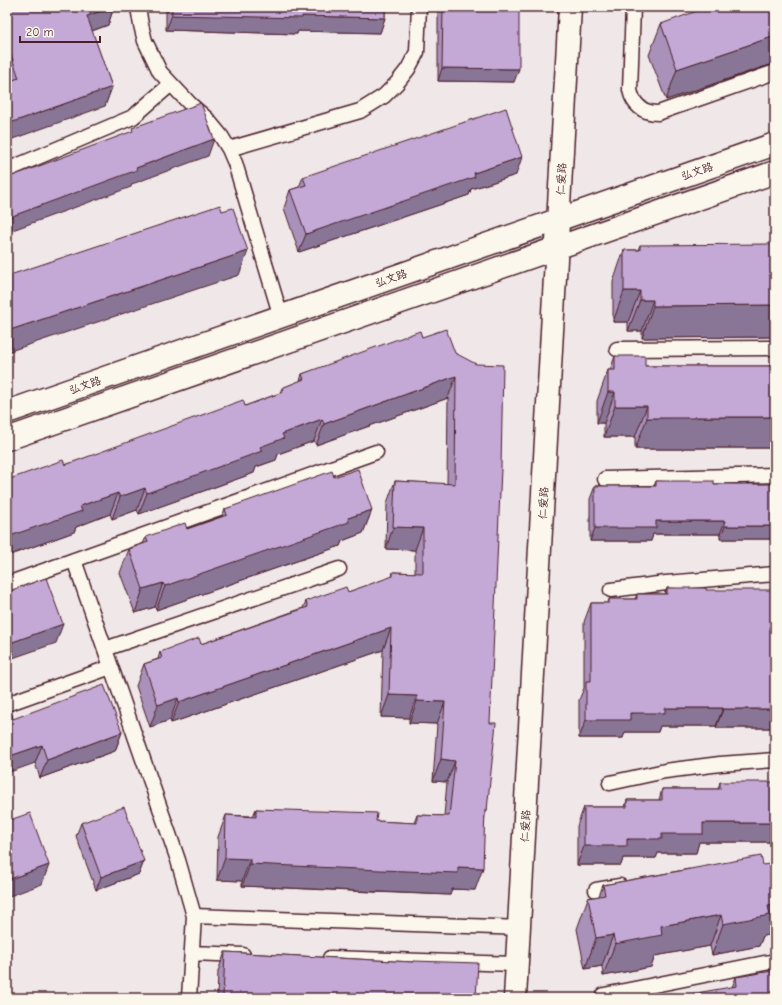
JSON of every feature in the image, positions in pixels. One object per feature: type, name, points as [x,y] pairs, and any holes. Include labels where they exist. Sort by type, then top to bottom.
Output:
[{"type":"street","name":"仁爱路","points":[[515,998],[558,247],[570,7]]},
{"type":"street","name":"弘文路","points":[[7,412],[775,144]]},
{"type":"street","points":[[7,439],[775,172]]},
{"type":"lane","points":[[138,7],[145,41],[160,72],[191,105],[208,119],[229,149],[235,163],[281,317]]},
{"type":"lane","points":[[229,149],[360,111],[384,96],[398,83],[417,52],[418,7]]},
{"type":"lane","points":[[633,7],[630,90],[635,104],[640,108],[651,113],[658,113],[775,72]]},
{"type":"lane","points":[[7,170],[133,117],[171,84]]},
{"type":"lane","points":[[616,349],[775,348]]},
{"type":"lane","points":[[7,584],[376,452]]},
{"type":"lane","points":[[605,479],[775,475]]},
{"type":"lane","points":[[74,560],[178,860],[194,916],[189,998]]},
{"type":"lane","points":[[105,649],[338,569]]},
{"type":"lane","points":[[611,590],[666,583],[775,574]]},
{"type":"lane","points":[[7,704],[111,666]]},
{"type":"lane","points":[[610,783],[665,771],[720,764],[775,760]]},
{"type":"lane","points":[[596,890],[634,884]]},
{"type":"lane","points":[[194,916],[519,928]]},
{"type":"lane","points":[[192,953],[255,956]]},
{"type":"lane","points":[[318,958],[517,964]]},
{"type":"lane","points":[[604,995],[775,961]]},
{"type":"building","points":[[7,7],[112,7],[87,16],[112,87],[7,124],[7,82],[19,78],[7,43]]},
{"type":"building","points":[[172,7],[385,7],[385,18],[172,15]]},
{"type":"building","points":[[443,7],[519,7],[519,69],[442,68]]},
{"type":"building","points":[[708,7],[775,7],[775,36],[677,69],[661,24]]},
{"type":"building","points":[[201,103],[214,139],[136,168],[137,170],[7,218],[7,178],[133,131],[132,128]]},
{"type":"building","points":[[506,108],[522,157],[474,173],[475,177],[306,234],[290,190],[306,185],[303,177]]},
{"type":"building","points":[[220,205],[222,211],[233,208],[248,251],[7,331],[7,276]]},
{"type":"building","points":[[775,244],[775,305],[653,306],[653,300],[640,300],[640,291],[624,291],[624,250],[640,250],[640,245]]},
{"type":"building","points":[[446,329],[455,353],[476,364],[503,365],[501,468],[490,723],[496,723],[487,810],[485,810],[483,868],[458,867],[458,873],[380,870],[250,864],[250,859],[225,858],[226,815],[256,817],[256,809],[377,813],[376,821],[417,823],[417,815],[449,816],[455,761],[441,759],[445,702],[417,701],[417,696],[389,695],[391,628],[179,702],[178,698],[158,705],[144,664],[162,658],[160,652],[199,638],[201,644],[308,607],[306,601],[346,587],[348,592],[393,576],[393,572],[423,573],[423,528],[393,527],[395,481],[455,484],[456,376],[324,424],[322,419],[282,434],[284,438],[260,447],[262,451],[147,493],[145,488],[120,497],[118,493],[80,506],[82,511],[7,537],[7,480],[63,460],[65,465],[243,400],[245,406],[283,392],[282,388],[304,379],[302,374],[420,331],[422,337]]},
{"type":"building","points":[[615,356],[645,356],[645,366],[773,366],[773,357],[775,357],[775,417],[647,418],[647,406],[615,406],[615,392],[608,392],[608,370],[615,370]]},
{"type":"building","points":[[358,469],[372,510],[348,518],[349,522],[165,586],[163,583],[143,589],[129,549],[148,542],[146,537],[185,523],[187,529],[227,515],[225,509],[332,471],[334,477]]},
{"type":"building","points":[[656,481],[714,481],[714,484],[775,484],[775,526],[725,526],[725,521],[656,521],[656,528],[595,528],[595,486],[656,486]]},
{"type":"building","points":[[46,578],[63,624],[7,644],[7,592]]},
{"type":"building","points":[[667,588],[706,588],[706,590],[773,590],[773,592],[775,592],[775,709],[665,708],[665,713],[630,713],[630,720],[586,720],[586,681],[591,681],[591,603],[609,603],[609,599],[637,599],[637,594],[667,594]]},
{"type":"building","points":[[104,685],[122,732],[47,760],[42,745],[7,757],[7,716],[12,714],[13,719]]},
{"type":"building","points":[[720,782],[775,782],[775,823],[703,823],[703,834],[662,834],[662,839],[627,839],[627,846],[584,846],[584,807],[627,807],[627,800],[662,800],[662,789],[720,789]]},
{"type":"building","points":[[124,807],[144,861],[101,877],[81,823]]},
{"type":"building","points":[[30,813],[49,865],[7,880],[7,821]]},
{"type":"building","points":[[761,856],[763,865],[775,863],[775,905],[768,906],[770,915],[723,924],[721,915],[661,926],[662,935],[615,944],[613,935],[596,938],[588,898],[605,895],[603,885]]},
{"type":"building","points":[[225,952],[413,962],[478,963],[476,998],[223,998]]},
{"type":"building","points":[[772,971],[775,984],[775,998],[667,998],[737,986],[736,977]]}]
